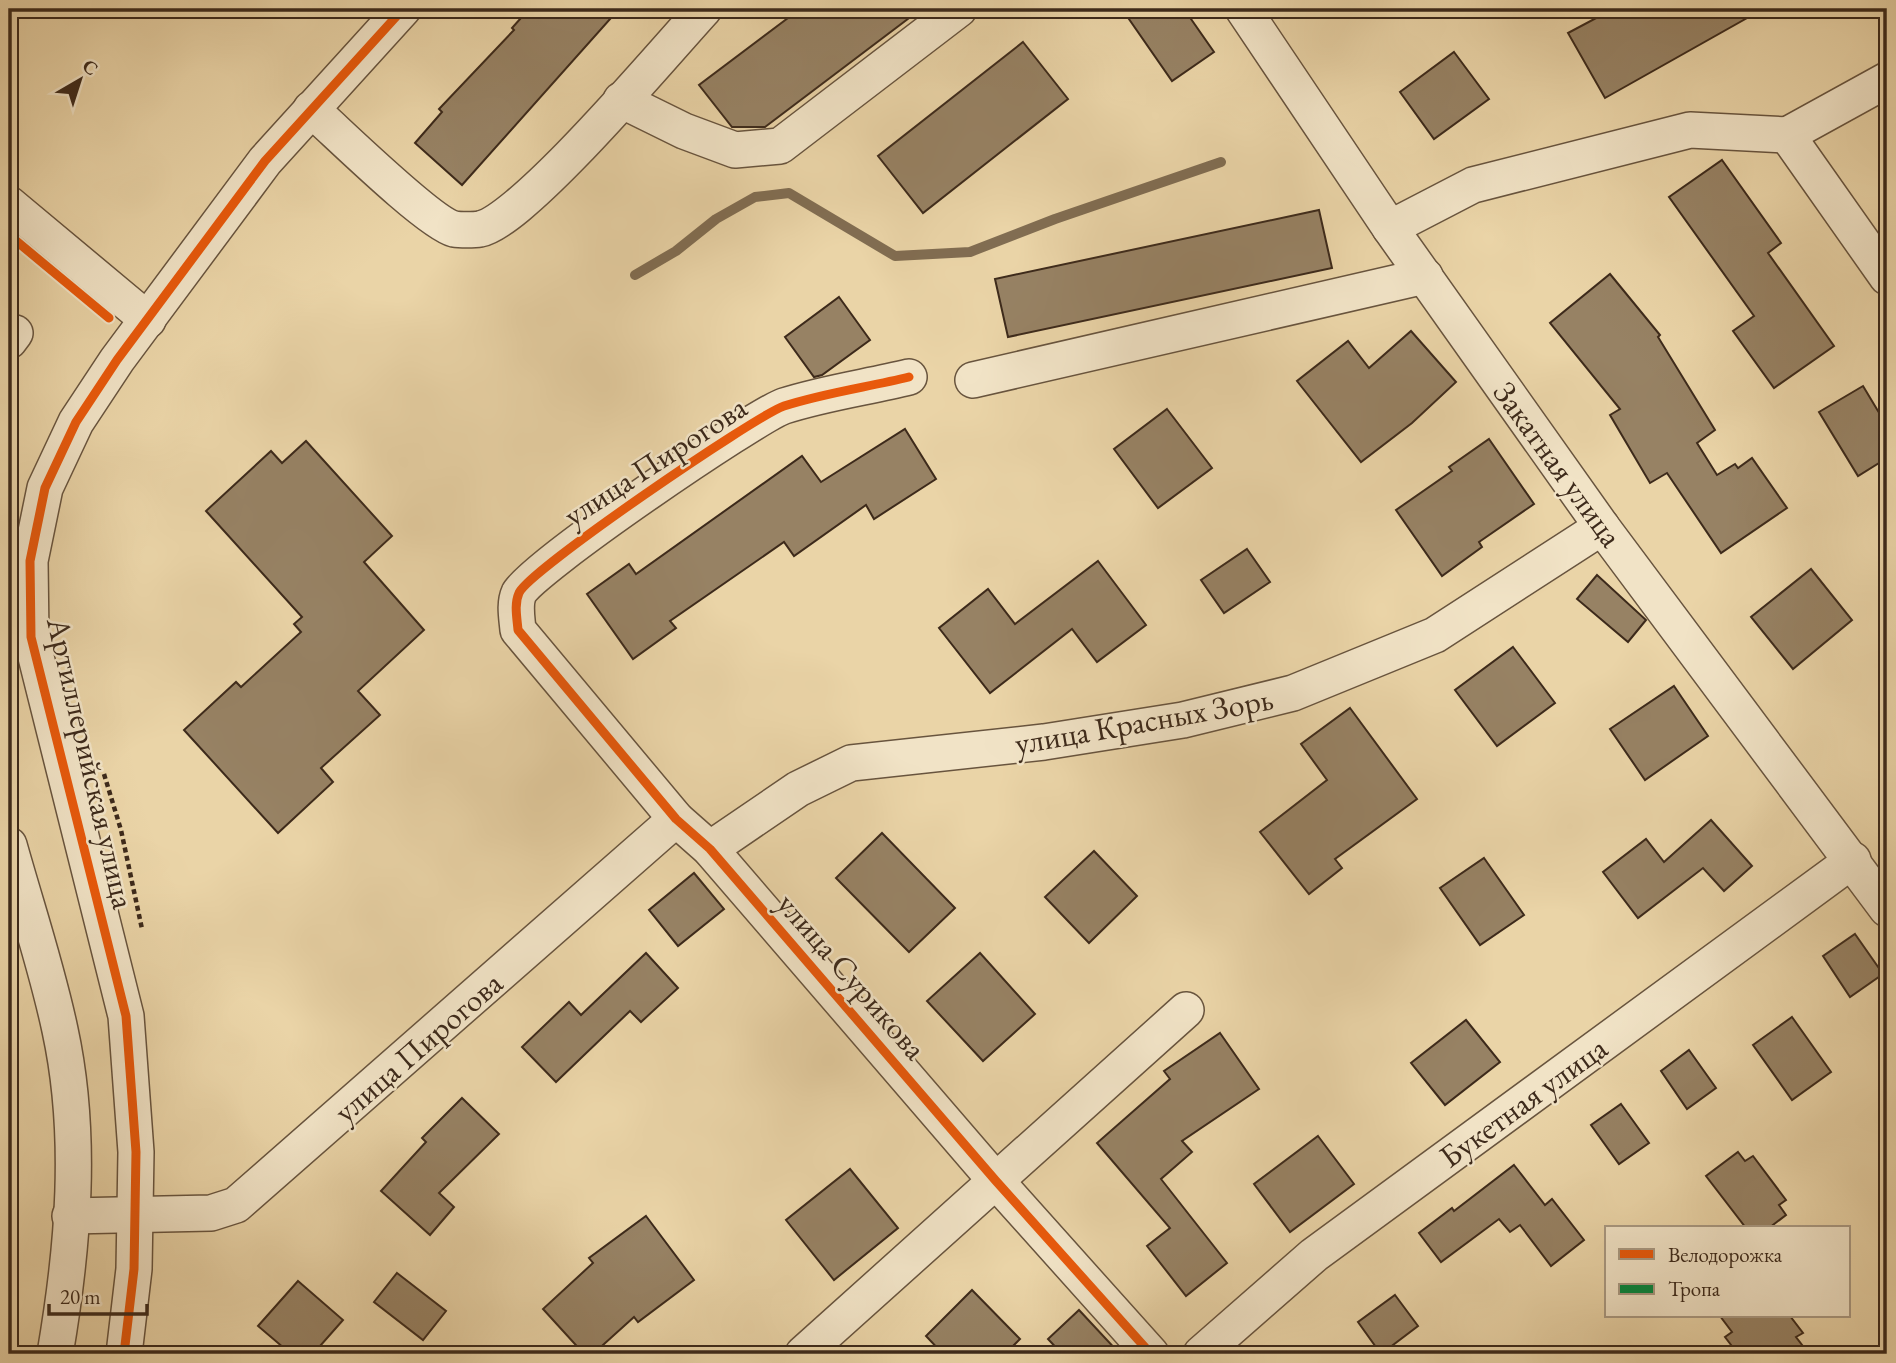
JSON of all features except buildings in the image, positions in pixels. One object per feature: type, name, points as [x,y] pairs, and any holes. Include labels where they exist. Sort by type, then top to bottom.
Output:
[{"type":"street","name":"Артиллерийская улица","points":[[124,1354],[134,1269],[136,1128],[126,1016],[31,637],[30,561],[23,523],[45,488],[76,422],[265,160],[403,9]]},
{"type":"street","points":[[311,109],[430,213],[453,229],[482,229],[514,208],[560,166],[704,9]]},
{"type":"street","points":[[621,100],[684,131],[734,150],[780,146],[959,9]]},
{"type":"street","name":"Закатная улица","points":[[1243,9],[1390,228],[1602,527],[1887,909]]},
{"type":"street","points":[[1390,228],[1473,185],[1690,130],[1787,135],[1887,80]]},
{"type":"street","points":[[1787,135],[1887,277]]},
{"type":"street","points":[[9,204],[148,320]]},
{"type":"street","points":[[973,380],[1425,276]]},
{"type":"street","name":"улица Пирогова","points":[[518,630],[516,610],[519,591],[570,546],[714,449],[782,407],[909,377]]},
{"type":"street","name":"улица Красных Зорь","points":[[710,849],[798,789],[850,763],[1057,740],[1183,720],[1293,693],[1435,635],[1602,527]]},
{"type":"street","name":"улица Сурикова","points":[[518,630],[676,819],[710,849],[996,1181],[1151,1354]]},
{"type":"street","name":"улица Пирогова","points":[[70,1216],[211,1213],[236,1205],[676,819]]},
{"type":"street","points":[[9,845],[61,1031],[73,1128],[65,1293],[55,1354]]},
{"type":"street","name":"Букетная улица","points":[[1201,1354],[1314,1255],[1853,860]]},
{"type":"street","points":[[803,1354],[1186,1010]]},
{"type":"path","points":[[103,771],[121,830],[145,943]]},
{"type":"waterway","points":[[635,275],[676,251],[716,219],[755,197],[789,193],[895,256],[970,252],[1055,219],[1221,162]]},
{"type":"marked path","points":[[9,13],[12,9]]},
{"type":"cycle path","points":[[124,1354],[134,1269],[136,1152],[126,1016],[31,637],[30,561],[45,488],[76,422],[117,360],[265,161],[403,9]]},
{"type":"cycle path","points":[[9,235],[109,318]]},
{"type":"cycle path","points":[[909,377],[799,401],[784,406],[732,436],[599,527],[532,579],[517,597],[518,630],[676,819],[710,849],[996,1181],[1151,1354]]}]
